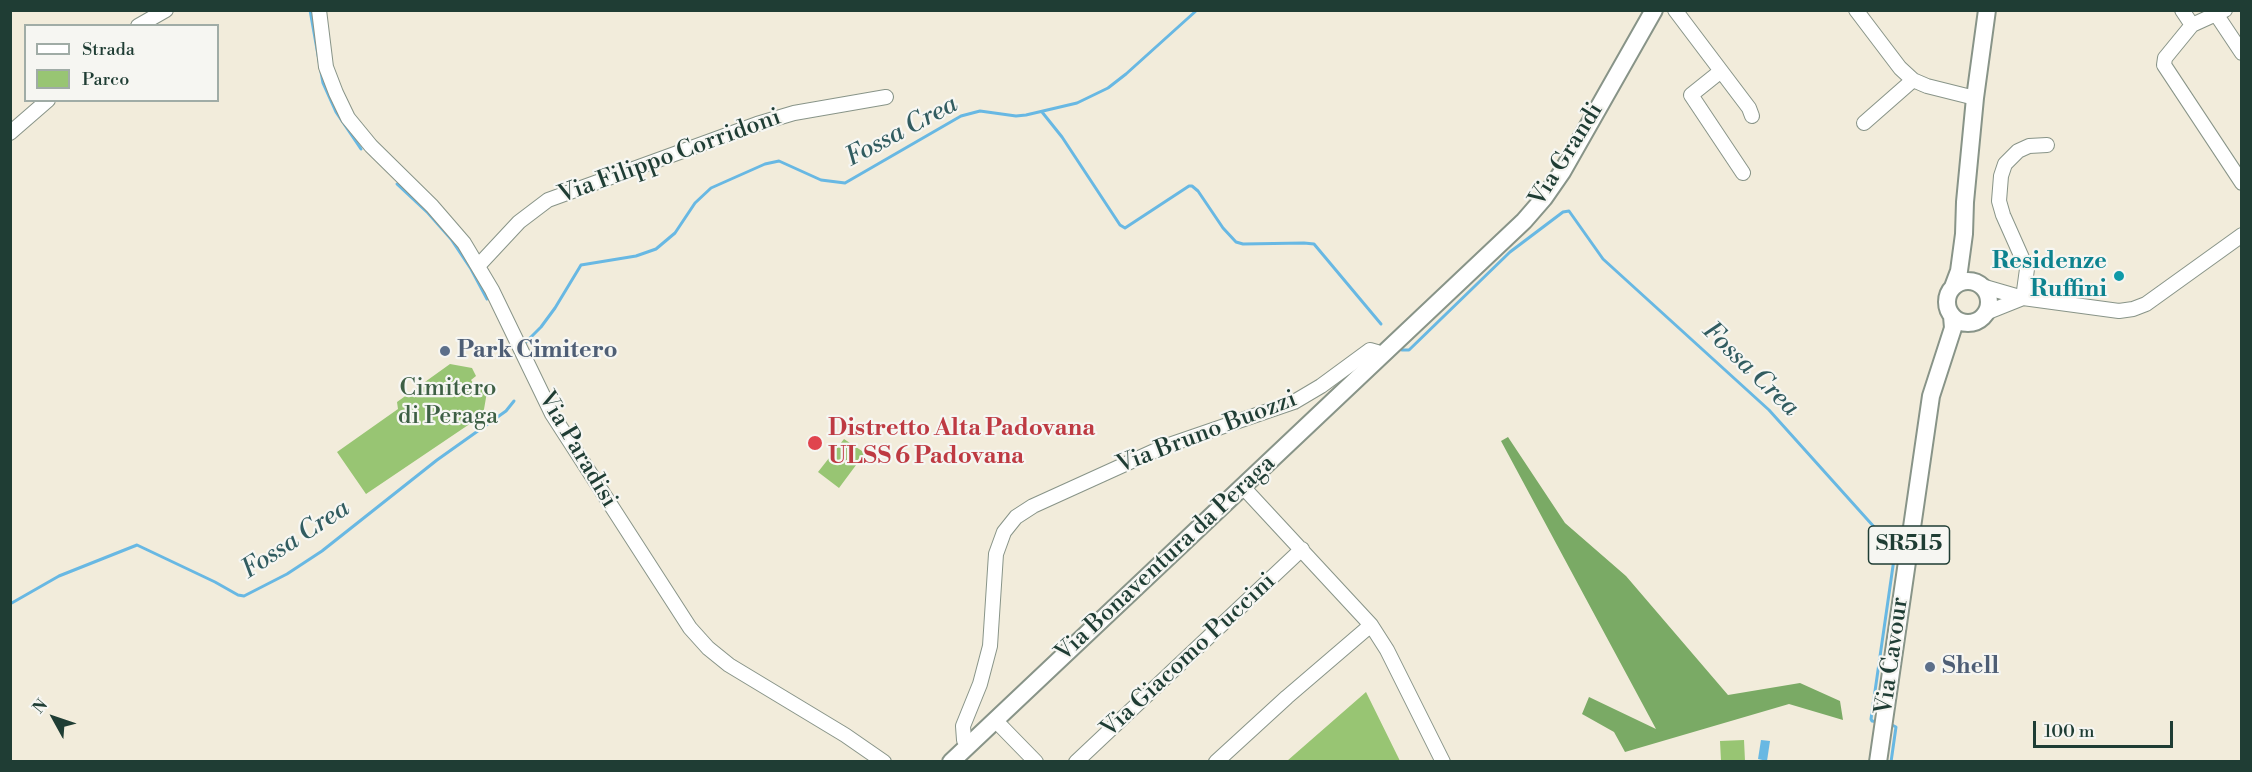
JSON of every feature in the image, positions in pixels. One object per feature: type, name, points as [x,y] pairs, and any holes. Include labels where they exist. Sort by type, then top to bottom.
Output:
[{"type":"main road","name":"Via Grandi","points":[[1381,356],[1506,239],[1544,198],[1562,172],[1654,10]]},
{"type":"main road","points":[[1964,234],[1968,267],[1990,299],[1988,312],[1973,323],[1962,322],[1952,316],[1947,304],[1949,292],[1959,272],[1975,98],[1987,10]]},
{"type":"main road","points":[[1953,287],[1964,281],[1980,284]]},
{"type":"main road","name":"Via Cavour","points":[[1878,762],[1931,396],[1953,328],[1952,316]]},
{"type":"main road","name":"Via Cavour","points":[[1938,373],[1973,323]]},
{"type":"main road","name":"Via Bonaventura da Peraga","points":[[951,762],[1381,356]]},
{"type":"street","points":[[142,24],[166,10]]},
{"type":"street","name":"Via Paradisi","points":[[319,10],[326,67],[348,118],[371,146],[448,224],[478,266],[552,414],[690,628],[708,648],[729,665],[845,735],[884,762]]},
{"type":"street","points":[[1675,10],[1749,108],[1752,116]]},
{"type":"street","points":[[1856,10],[1913,80],[1927,86],[1975,98]]},
{"type":"street","points":[[2182,10],[2192,25]]},
{"type":"street","points":[[2241,53],[2221,12],[2192,25],[2165,58],[2164,65],[2241,183]]},
{"type":"street","points":[[1721,71],[1691,95],[1743,173]]},
{"type":"street","points":[[1864,123],[1913,80]]},
{"type":"street","name":"Via Filippo Corridoni","points":[[478,266],[519,222],[548,200],[757,124],[794,113],[886,97]]},
{"type":"street","points":[[10,133],[46,102]]},
{"type":"street","points":[[2024,298],[2026,269],[1999,201],[2001,176],[2005,165],[2018,151],[2029,146],[2047,145]]},
{"type":"street","points":[[1980,284],[2024,298],[2119,311],[2137,308],[2241,235]]},
{"type":"street","points":[[1988,312],[2024,298]]},
{"type":"street","name":"Via Bruno Buozzi","points":[[968,745],[964,740],[963,726],[980,684],[990,646],[996,554],[1004,532],[1016,517],[1032,506],[1163,447],[1294,402],[1321,386],[1370,350],[1381,356]]},
{"type":"street","points":[[1243,487],[1371,625],[1387,650],[1443,762]]},
{"type":"street","name":"Via Giacomo Puccini","points":[[1076,762],[1302,549]]},
{"type":"street","points":[[1216,762],[1371,625]]},
{"type":"street","points":[[995,720],[1036,762]]},
{"type":"green space","name":"Cimitero di Peraga","points":[[450,364],[472,368],[476,376],[471,380],[477,389],[483,385],[487,392],[483,415],[366,494],[337,452],[398,409],[397,402]]},
{"type":"green space","points":[[1508,437],[1565,523],[1626,576],[1728,695],[1800,683],[1840,701],[1843,720],[1789,704],[1625,752],[1614,732],[1582,714],[1589,697],[1656,729],[1501,441]]},
{"type":"green space","points":[[844,439],[865,453],[839,488],[818,472]]},
{"type":"green space","points":[[1366,692],[1400,761],[1287,761],[1303,747]]},
{"type":"green space","points":[[1744,740],[1745,761],[1721,761],[1720,741]]},
{"type":"water","points":[[1761,740],[1770,741],[1767,761],[1758,759]]},
{"type":"waterway","points":[[310,10],[323,83],[336,112],[361,149]]},
{"type":"waterway","name":"Fossa Crea","points":[[525,343],[555,308],[581,265],[636,256],[656,249],[675,233],[695,203],[711,188],[765,164],[779,161],[821,180],[845,183],[961,116],[980,111],[1016,116],[1026,115],[1077,103],[1108,88],[1197,10]]},
{"type":"waterway","name":"Fossa Crea","points":[[1042,112],[1062,137],[1120,225],[1125,228],[1192,186],[1236,242],[1243,244],[1314,244],[1381,324]]},
{"type":"waterway","points":[[397,184],[428,213],[451,239],[487,299]]},
{"type":"waterway","name":"Fossa Crea","points":[[1402,350],[1409,350],[1510,252],[1563,212],[1569,211],[1603,259],[1769,410],[1893,548],[1894,559],[1871,719],[1878,722]]},
{"type":"waterway","name":"Fossa Crea","points":[[10,604],[59,576],[137,545],[244,596],[287,574],[322,551],[437,460],[506,411],[514,401]]},
{"type":"waterway","name":"Fossa Crea","points":[[1890,724],[1896,727],[1891,762]]},
{"type":"place","name":"Residenze Ruffini","points":[[2119,276]]},
{"type":"place","name":"Park Cimitero","points":[[445,351]]},
{"type":"place","name":"Distretto Alta Padovana ULSS 6 Padovana","points":[[815,443]]},
{"type":"place","name":"Shell","points":[[1930,667]]}]
